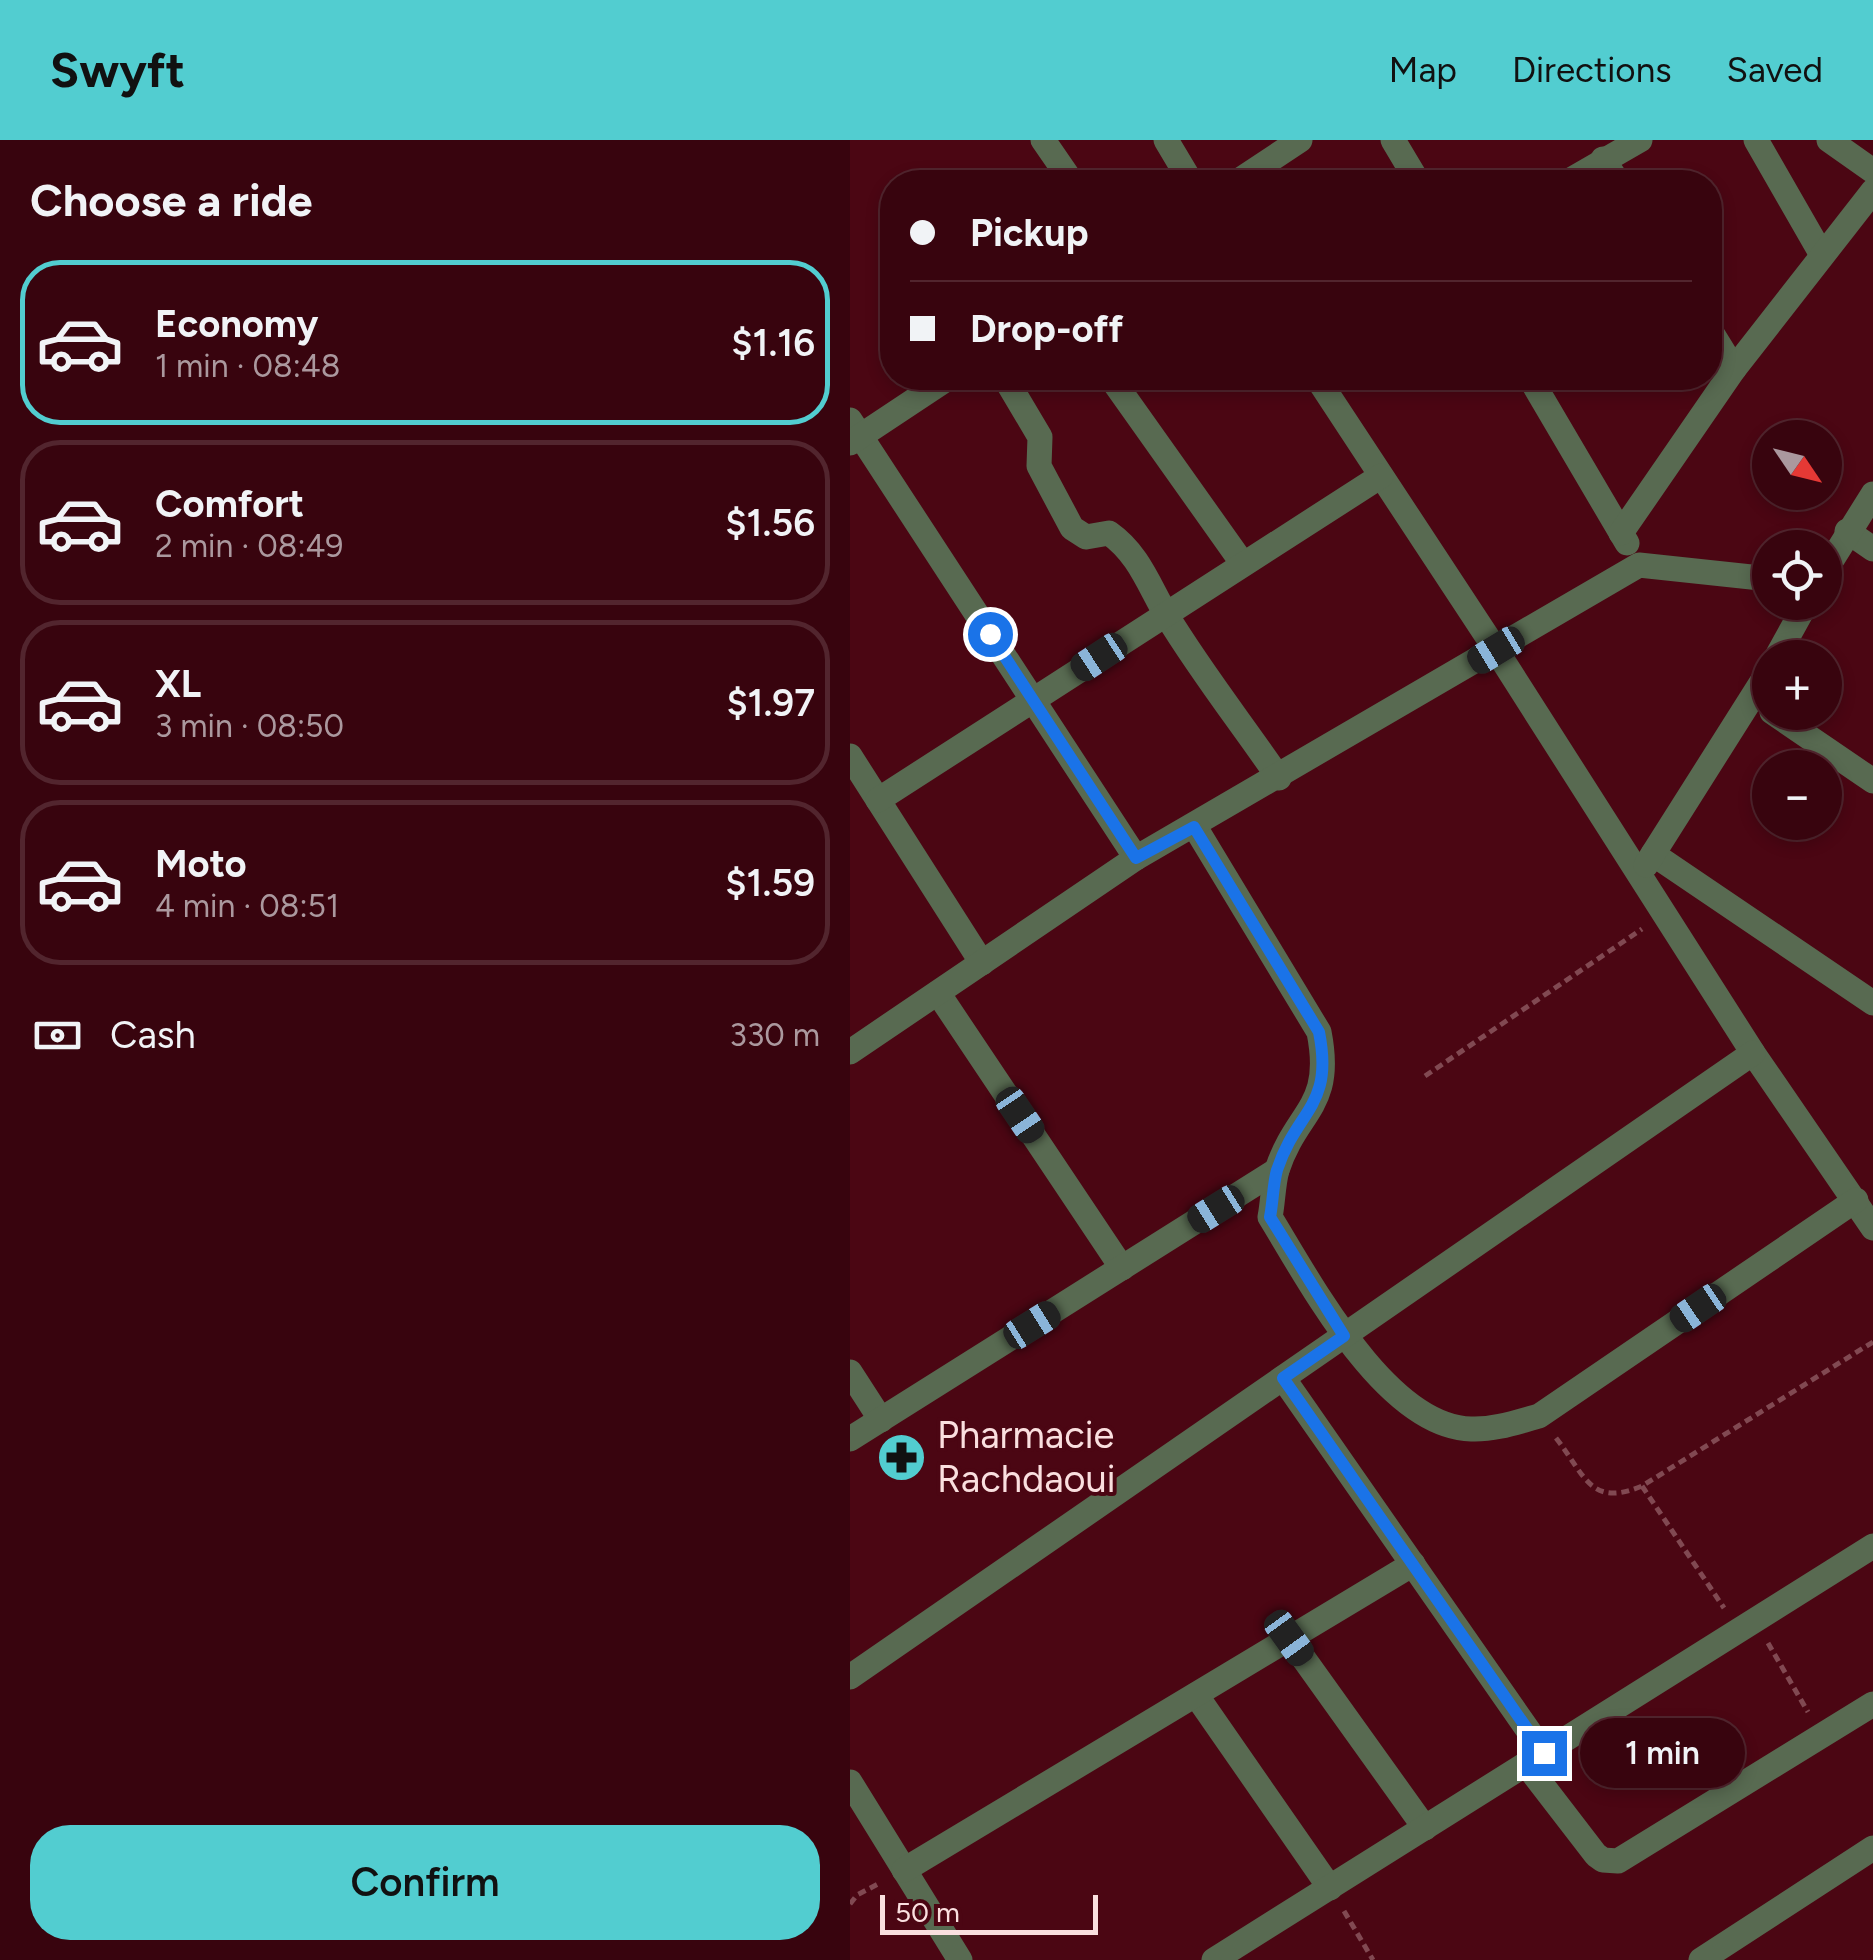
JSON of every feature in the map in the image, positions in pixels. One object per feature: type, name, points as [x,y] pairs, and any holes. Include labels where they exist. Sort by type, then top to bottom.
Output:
[{"type":"street","points":[[1043,140],[1064,170]]},
{"type":"street","points":[[1166,140],[1184,170]]},
{"type":"street","points":[[1255,170],[1300,140]]},
{"type":"street","points":[[1393,140],[1411,170]]},
{"type":"street","points":[[1586,170],[1640,140]]},
{"type":"street","points":[[1756,140],[1822,255]]},
{"type":"street","points":[[1829,140],[1873,171]]},
{"type":"street","points":[[1603,159],[1610,170]]},
{"type":"street","points":[[1722,386],[1873,191]]},
{"type":"street","points":[[1722,350],[1734,369]]},
{"type":"street","points":[[927,390],[854,433],[1136,858]]},
{"type":"street","points":[[1013,390],[1040,437],[1038,466],[1072,528],[1086,537],[1109,533],[1150,578],[1166,614],[1279,778]]},
{"type":"street","points":[[1120,390],[1243,564]]},
{"type":"street","points":[[1325,390],[1496,650],[1647,864],[1665,914],[1752,1053],[1873,1228]]},
{"type":"street","points":[[1537,390],[1639,565]]},
{"type":"street","points":[[1621,533],[1720,390]]},
{"type":"street","points":[[878,800],[1380,476]]},
{"type":"street","points":[[1842,541],[1873,494]]},
{"type":"street","points":[[1848,531],[1873,548]]},
{"type":"street","points":[[850,1052],[1136,858],[1639,565],[1752,576]]},
{"type":"street","points":[[1647,864],[1752,725]]},
{"type":"street","points":[[1797,730],[1873,782]]},
{"type":"street","points":[[850,756],[982,963]]},
{"type":"street","points":[[1194,827],[1319,1032],[1323,1084],[1278,1170],[1270,1217],[1344,1336],[1415,1412],[1468,1429],[1540,1416],[1856,1200]]},
{"type":"street","points":[[1647,864],[1873,1004]]},
{"type":"street","points":[[938,993],[1122,1268]]},
{"type":"street","points":[[850,1677],[1752,1053]]},
{"type":"street","points":[[850,1440],[1278,1170]]},
{"type":"street","points":[[850,1372],[881,1420]]},
{"type":"street","points":[[1283,1378],[1413,1564],[1596,1855],[1604,1860],[1618,1861],[1873,1704]]},
{"type":"street","points":[[1214,1960],[1873,1546]]},
{"type":"street","points":[[904,1870],[1413,1564]]},
{"type":"street","points":[[1289,1638],[1425,1828]]},
{"type":"street","points":[[1196,1694],[1330,1888]]},
{"type":"street","points":[[850,1782],[960,1960]]},
{"type":"street","points":[[1701,1960],[1873,1848]]},
{"type":"path","points":[[1424,1076],[1665,914]]},
{"type":"path","points":[[1540,1416],[1597,1491],[1618,1496],[1642,1486],[1873,1342]]},
{"type":"path","points":[[1642,1486],[1747,1626],[1822,1736]]},
{"type":"path","points":[[850,1904],[857,1895],[904,1870]]},
{"type":"path","points":[[1330,1888],[1373,1960]]},
{"type":"place","name":"Pharmacie Rachdaoui","points":[[902,1457]]},
{"type":"route","points":[[990,634],[1136,858],[1194,827],[1319,1032],[1323,1084],[1278,1170],[1270,1217],[1344,1336],[1283,1378],[1544,1753]]}]
